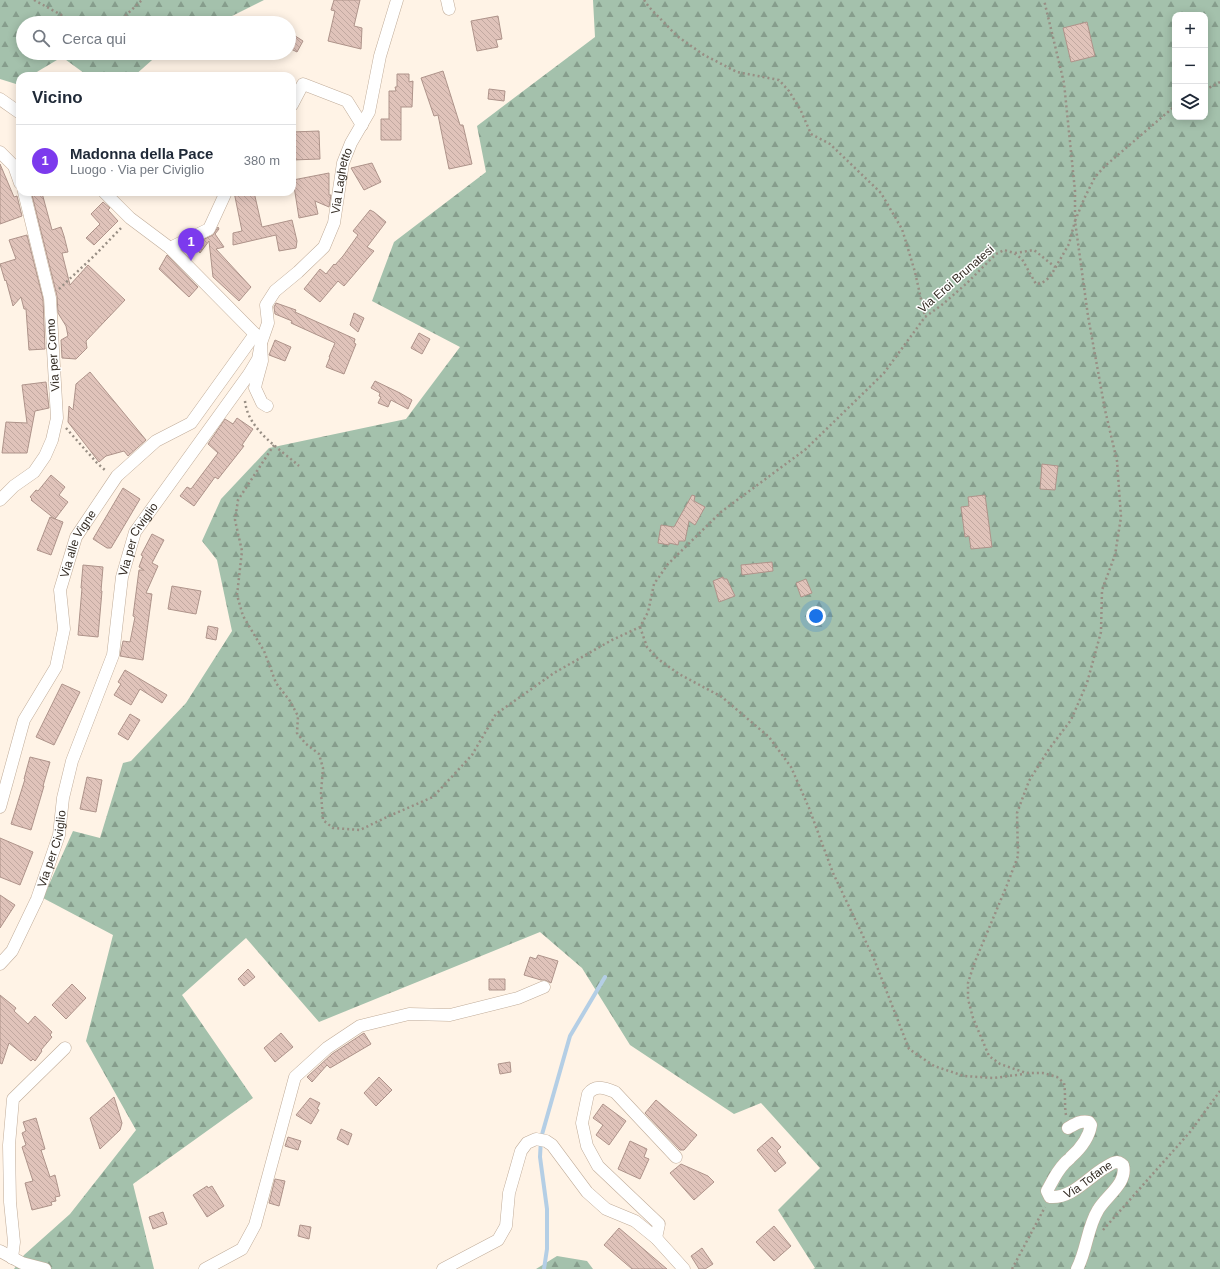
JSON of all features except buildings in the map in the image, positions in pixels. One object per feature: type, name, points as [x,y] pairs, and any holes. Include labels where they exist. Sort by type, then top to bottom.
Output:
[{"type":"street","name":"Via Laghetto","points":[[258,339],[268,323],[266,305],[275,292],[324,248],[334,222],[343,163],[351,143],[369,112],[380,56],[398,0]]},
{"type":"street","points":[[296,97],[303,84],[347,101],[362,125]]},
{"type":"street","points":[[0,99],[16,110]]},
{"type":"street","points":[[0,152],[14,166],[16,172]]},
{"type":"street","name":"Via per Como","points":[[0,500],[14,486],[34,472],[45,456],[52,440],[57,417],[50,298],[25,196]]},
{"type":"street","points":[[108,196],[130,218],[170,248],[258,339],[262,361],[255,388],[262,403],[267,406]]},
{"type":"street","points":[[170,248],[209,229],[224,196]]},
{"type":"street","name":"Via alle Vigne","points":[[0,807],[24,720],[56,667],[64,629],[60,590],[76,537],[115,480],[156,441],[191,423],[258,339]]},
{"type":"street","name":"Via per Civiglio","points":[[0,964],[12,951],[37,899],[59,835],[63,798],[72,761],[113,655],[122,577],[135,532],[249,374],[258,359],[258,339]]},
{"type":"street","points":[[205,1269],[242,1249],[255,1225],[295,1077],[327,1048],[360,1026],[409,1014],[450,1015],[518,998],[544,987]]},
{"type":"street","points":[[12,1258],[14,1242],[10,1202],[9,1145],[13,1099],[65,1048]]},
{"type":"street","points":[[656,1238],[659,1224],[598,1166],[587,1146],[582,1124],[588,1094],[591,1090],[596,1088],[605,1088],[615,1092],[676,1157]]},
{"type":"street","name":"Via Tofane","points":[[1068,1128],[1084,1120],[1089,1122],[1091,1125],[1088,1135],[1083,1143],[1072,1157],[1063,1164],[1053,1179],[1047,1191],[1050,1197],[1057,1198],[1078,1188],[1115,1162],[1119,1162],[1123,1165],[1124,1170],[1120,1182],[1115,1190],[1098,1209],[1089,1231],[1078,1269]]},
{"type":"street","points":[[443,1269],[498,1240],[506,1226],[509,1193],[521,1152],[527,1143],[541,1140],[552,1145],[587,1192],[606,1209],[635,1221],[656,1238],[684,1269]]},
{"type":"street","points":[[0,1251],[22,1263],[45,1269]]},
{"type":"path","points":[[34,0],[63,16]]},
{"type":"path","points":[[125,16],[142,0]]},
{"type":"path","points":[[644,0],[677,36],[704,55],[737,72],[779,80],[789,91],[812,134],[830,144],[881,194],[902,229],[925,317]]},
{"type":"path","name":"Via Eroi Brunatesi","points":[[640,627],[648,612],[654,584],[668,564],[721,512],[806,449],[884,373],[925,317],[943,304],[967,283],[996,254],[1004,250],[1014,253],[1022,259],[1036,284],[1042,283],[1050,277],[1069,244],[1075,221],[1075,191],[1064,83],[1044,0]]},
{"type":"path","points":[[1208,88],[1220,82]]},
{"type":"path","points":[[1026,1073],[1000,1064],[989,1056],[973,1018],[968,999],[968,983],[974,964],[1018,856],[1017,813],[1029,781],[1049,749],[1071,720],[1087,683],[1101,632],[1102,590],[1115,555],[1118,539],[1121,516],[1117,461],[1105,410],[1088,316],[1075,221],[1095,177],[1105,166],[1172,109]]},
{"type":"path","points":[[50,298],[95,255],[130,218]]},
{"type":"path","points":[[1014,253],[1034,250],[1056,267]]},
{"type":"path","points":[[57,417],[97,464],[115,480]]},
{"type":"path","points":[[299,466],[274,445],[238,500],[235,520],[242,551],[237,595],[243,616],[264,651],[276,683],[290,701],[298,716],[297,733],[305,743],[319,754],[323,768],[321,793],[323,820],[333,828],[360,830],[433,797],[472,754],[496,714],[554,673],[612,640],[640,627],[647,647],[658,659],[679,674],[722,696],[769,737],[791,767],[809,808],[833,873],[874,959],[909,1050],[934,1066],[964,1076],[994,1078],[1026,1073],[1043,1073],[1057,1077],[1064,1082],[1066,1094],[1065,1108],[1068,1128]]},
{"type":"path","points":[[1099,1235],[1190,1132],[1220,1091]]},
{"type":"path","points":[[1012,1269],[1050,1197]]},
{"type":"green space","points":[[0,0],[264,0],[232,16],[16,16],[16,60],[57,60],[37,72],[16,72],[16,84],[0,79]]},
{"type":"green space","points":[[593,0],[1220,0],[1220,1269],[813,1269],[815,1268],[778,1210],[820,1168],[761,1103],[734,1114],[630,1045],[582,968],[540,932],[319,1022],[246,938],[182,995],[253,1098],[133,1184],[154,1269],[14,1269],[24,1255],[70,1214],[136,1130],[86,1041],[113,935],[43,898],[73,831],[100,838],[123,763],[131,761],[186,703],[232,631],[217,560],[202,541],[221,499],[269,448],[406,419],[460,347],[372,301],[394,242],[486,172],[477,126],[595,37]]},
{"type":"green space","points":[[66,60],[152,60],[139,72],[83,72]]},
{"type":"green space","points":[[557,1256],[587,1261],[593,1269],[536,1269]]},
{"type":"waterway","points":[[544,1269],[547,1249],[547,1209],[540,1157],[541,1138],[570,1036],[605,977]]},
{"type":"place","name":"Madonna della Pace","points":[[191,261]]}]
